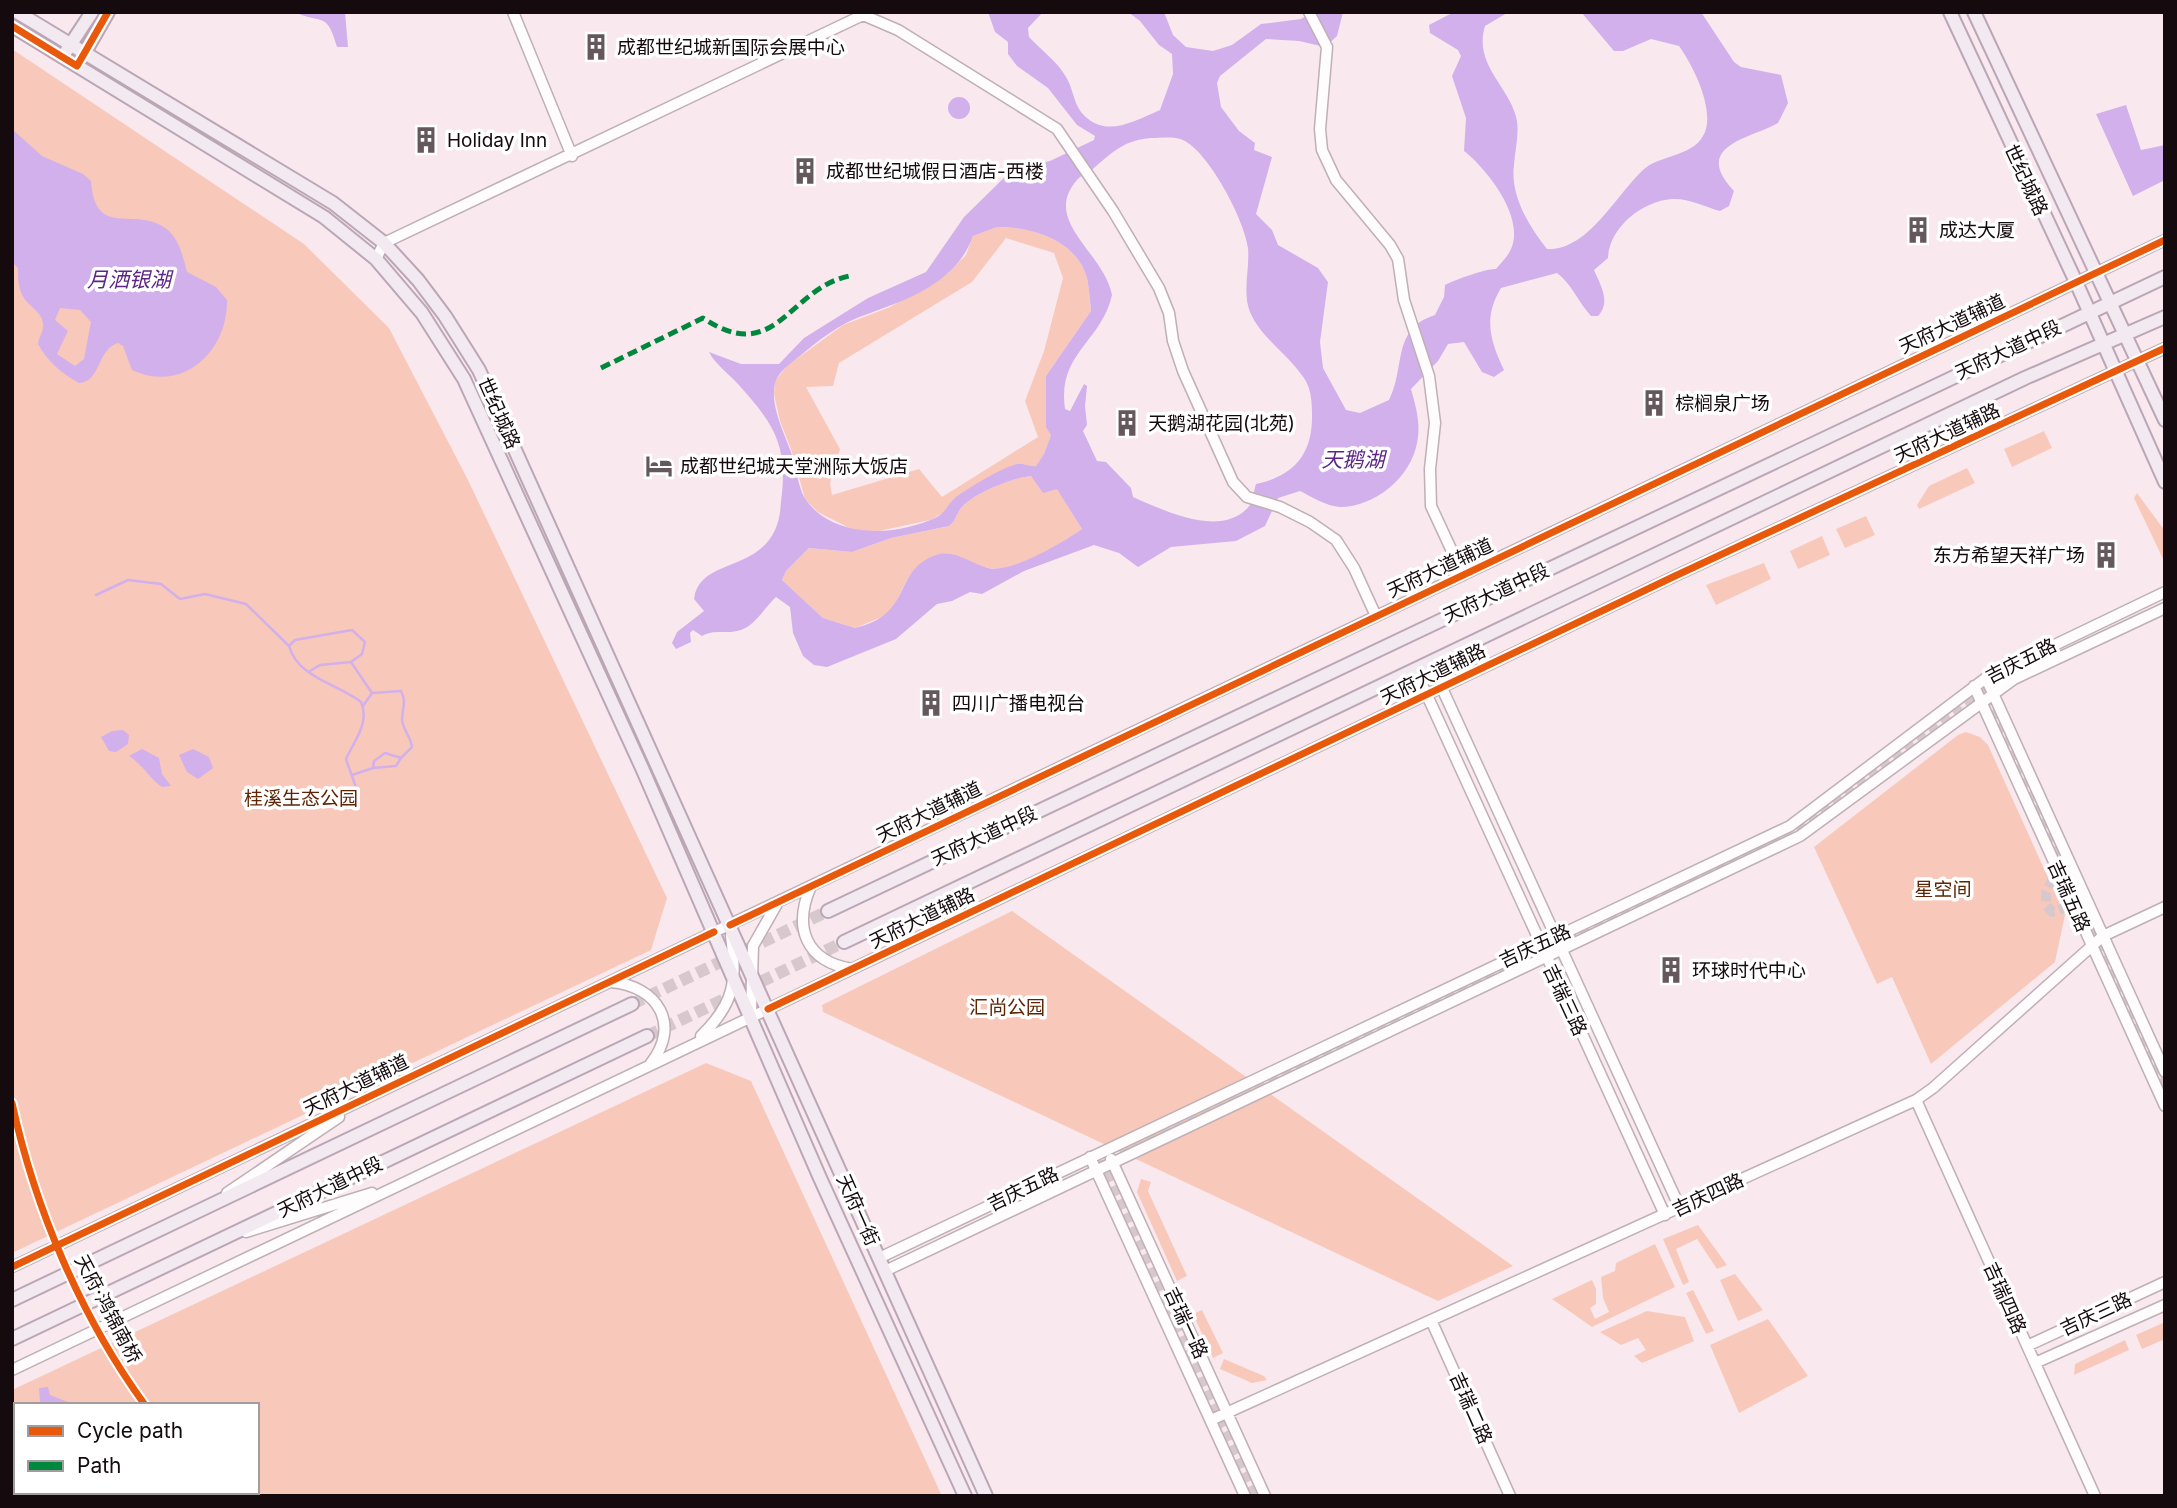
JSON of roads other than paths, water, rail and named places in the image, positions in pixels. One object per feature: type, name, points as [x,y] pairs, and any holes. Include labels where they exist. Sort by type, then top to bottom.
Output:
[{"type":"main road","name":"世纪城路","points":[[18,12],[333,203],[384,243],[445,316],[480,370],[730,925]]},
{"type":"main road","points":[[63,57],[92,12]]},
{"type":"main road","points":[[78,66],[108,12]]},
{"type":"main road","name":"世纪城路","points":[[1950,12],[2076,282],[2165,482]]},
{"type":"main road","name":"世纪城路","points":[[1974,12],[2165,420]]},
{"type":"main road","name":"世纪城路","points":[[12,26],[324,217],[376,259],[422,313],[464,379],[714,932]]},
{"type":"main road","name":"天府大道中段","points":[[828,911],[2165,277]]},
{"type":"main road","name":"天府大道中段","points":[[844,942],[2025,378],[2104,347],[2165,317]]},
{"type":"main road","name":"天府一街","points":[[730,925],[986,1496]]},
{"type":"main road","name":"天府一街","points":[[714,932],[820,1178],[965,1496]]},
{"type":"main road","name":"天府大道中段","points":[[12,1300],[632,1004]]},
{"type":"main road","name":"天府大道中段","points":[[12,1339],[648,1036]]},
{"type":"street","points":[[513,12],[572,156]]},
{"type":"street","points":[[1308,12],[1327,47],[1320,129],[1322,150],[1336,180],[1390,245],[1398,259],[1412,324],[1429,376],[1435,423],[1430,469],[1431,506],[1463,575]]},
{"type":"street","points":[[376,259],[384,243],[572,156],[863,14],[898,30],[1057,129],[1092,178],[1159,288],[1169,313],[1173,341],[1182,372],[1233,482],[1247,497],[1280,507],[1323,529],[1336,540],[1354,568],[1376,616]]},
{"type":"street","name":"天府大道辅道","points":[[12,1267],[2165,240]]},
{"type":"street","points":[[2115,372],[2165,348]]},
{"type":"street","name":"天府大道辅路","points":[[751,1017],[1427,695],[2115,372]]},
{"type":"street","name":"吉庆五路","points":[[882,1264],[1090,1157],[1802,819],[1986,678],[2165,592]]},
{"type":"street","name":"吉庆五路","points":[[882,1264],[1113,1163],[1800,836],[2014,679],[2165,608]]},
{"type":"street","name":"吉瑞三路","points":[[1430,662],[1680,1208]]},
{"type":"street","name":"吉瑞三路","points":[[1415,669],[1665,1215]]},
{"type":"street","name":"吉瑞五路","points":[[1986,678],[2165,1072]]},
{"type":"street","name":"吉瑞五路","points":[[1974,686],[2056,876],[2165,1105]]},
{"type":"street","points":[[811,886],[802,914],[807,940],[824,960],[852,969]]},
{"type":"street","points":[[12,1370],[751,1017],[750,971],[753,946],[779,901]]},
{"type":"street","name":"吉庆四路","points":[[1210,1420],[1916,1100],[1933,1088],[2103,936],[2165,907]]},
{"type":"street","points":[[695,1042],[723,1012],[734,979],[730,925]]},
{"type":"street","points":[[610,982],[628,983],[647,993],[664,1022],[666,1036],[661,1050],[648,1066]]},
{"type":"street","points":[[201,1210],[368,1097]]},
{"type":"street","name":"吉瑞四路","points":[[1916,1100],[2095,1496]]},
{"type":"street","name":"吉瑞一路","points":[[1107,1150],[1265,1496]]},
{"type":"street","name":"吉瑞一路","points":[[1090,1157],[1245,1496]]},
{"type":"street","points":[[215,1242],[407,1182]]},
{"type":"street","name":"吉庆三路","points":[[2027,1346],[2165,1282]]},
{"type":"street","name":"吉庆三路","points":[[2035,1363],[2165,1305]]},
{"type":"street","name":"吉瑞二路","points":[[1431,1321],[1510,1496]]},
{"type":"water","points":[[295,12],[345,12],[348,47],[337,47],[330,28],[322,20]]},
{"type":"water","name":"天鹅湖","points":[[988,12],[1043,12],[1028,28],[1029,37],[1063,71],[1081,112],[1099,125],[1109,127],[1130,123],[1160,110],[1173,74],[1172,54],[1159,45],[1140,21],[1128,12],[1164,12],[1173,35],[1186,47],[1213,51],[1232,45],[1261,24],[1301,19],[1312,12],[1343,12],[1337,36],[1325,47],[1299,41],[1266,39],[1220,76],[1217,83],[1221,107],[1239,131],[1255,143],[1254,150],[1272,157],[1256,214],[1272,230],[1278,245],[1318,268],[1328,282],[1320,342],[1323,368],[1346,410],[1360,413],[1389,400],[1406,340],[1421,321],[1435,315],[1444,297],[1445,285],[1496,269],[1509,253],[1514,238],[1509,210],[1502,196],[1483,170],[1464,151],[1466,118],[1452,76],[1461,56],[1458,50],[1430,33],[1429,25],[1454,12],[1518,12],[1507,13],[1485,26],[1484,53],[1494,76],[1508,97],[1517,121],[1514,177],[1518,199],[1534,231],[1547,249],[1576,241],[1600,220],[1643,170],[1657,161],[1691,148],[1698,143],[1707,126],[1702,90],[1679,46],[1651,39],[1623,51],[1614,51],[1581,12],[1701,12],[1734,62],[1741,67],[1781,75],[1788,103],[1778,123],[1741,139],[1722,153],[1719,163],[1722,175],[1734,191],[1729,206],[1720,211],[1672,199],[1649,205],[1629,218],[1614,236],[1608,258],[1594,270],[1604,300],[1598,316],[1591,316],[1567,282],[1557,273],[1501,288],[1492,309],[1490,329],[1504,370],[1494,377],[1482,372],[1464,342],[1448,344],[1438,361],[1411,389],[1418,429],[1413,456],[1389,488],[1366,502],[1340,507],[1319,501],[1300,491],[1278,498],[1265,526],[1236,541],[1171,547],[1138,567],[1119,553],[1094,545],[1024,571],[982,594],[970,592],[952,601],[937,604],[896,639],[827,667],[814,665],[803,656],[793,633],[790,607],[776,597],[749,626],[732,632],[702,636],[693,630],[690,633],[691,642],[676,649],[672,643],[677,632],[704,611],[694,599],[698,586],[706,577],[755,553],[775,530],[780,512],[782,459],[774,433],[760,409],[709,352],[741,364],[779,364],[804,338],[868,298],[926,272],[964,217],[1014,168],[1050,161],[1094,140],[1095,136],[1077,125],[1048,88],[1017,66],[1008,54],[1008,42],[995,32]],"holes":[[[1151,138],[1183,140],[1204,158],[1224,188],[1240,221],[1248,248],[1246,288],[1250,312],[1261,330],[1304,378],[1311,395],[1309,440],[1299,461],[1281,475],[1256,484],[1250,505],[1238,515],[1225,520],[1193,519],[1133,497],[1131,488],[1106,462],[1097,461],[1083,431],[1087,425],[1087,386],[1084,384],[1070,411],[1065,409],[1067,374],[1099,325],[1112,295],[1107,279],[1070,223],[1066,209],[1068,195],[1079,178],[1114,151],[1134,141]],[[997,227],[1038,233],[1063,245],[1073,254],[1087,278],[1091,311],[1046,376],[1046,427],[1051,435],[1044,454],[1036,466],[1014,465],[987,478],[955,498],[940,515],[921,523],[886,531],[868,531],[833,522],[818,513],[802,493],[777,414],[775,383],[782,371],[837,328],[853,319],[896,304],[942,278],[965,253],[973,236]],[[1031,476],[1043,493],[1057,489],[1082,529],[1036,556],[998,569],[950,554],[936,555],[922,562],[913,571],[887,613],[874,622],[855,628],[823,618],[782,580],[786,571],[809,548],[852,552],[891,538],[949,526],[967,502],[994,487]]]},
{"type":"water","points":[[959,97],[969,104],[970,108],[963,118],[959,119],[949,112],[948,108],[955,98]]},
{"type":"water","points":[[2126,105],[2141,150],[2165,145],[2165,180],[2133,196],[2096,114]]},
{"type":"water","name":"月洒银湖","points":[[12,129],[42,156],[83,174],[91,181],[94,200],[101,211],[109,216],[157,223],[169,231],[178,245],[187,272],[216,287],[227,300],[220,336],[211,351],[199,363],[185,372],[168,376],[151,376],[132,370],[123,346],[118,343],[106,352],[91,377],[79,383],[55,366],[38,344],[43,323],[20,291],[18,268],[12,262]],"holes":[[[60,308],[80,310],[91,322],[84,359],[75,366],[57,354],[68,331],[55,320]]]},
{"type":"water","points":[[123,730],[129,735],[128,744],[116,752],[109,751],[101,737],[112,731]]},
{"type":"water","points":[[142,749],[159,758],[162,774],[171,786],[162,787],[129,756]]},
{"type":"water","points":[[193,749],[209,757],[213,768],[198,779],[187,772],[179,755]]},
{"type":"water","points":[[48,1387],[50,1395],[71,1403],[40,1403],[39,1388]]},
{"type":"waterway","points":[[96,595],[128,580],[161,584],[180,599],[205,594],[246,604],[289,646],[301,666],[361,702],[364,717],[362,725],[346,759],[359,796]]},
{"type":"waterway","points":[[290,645],[295,640],[352,630],[365,642],[362,654],[351,662]]},
{"type":"waterway","points":[[310,671],[320,665],[351,662],[372,693]]},
{"type":"waterway","points":[[363,706],[372,693],[401,691],[404,702],[403,724],[412,747],[401,758]]},
{"type":"waterway","points":[[352,775],[373,768],[396,766],[401,758],[385,753],[374,761],[373,768]]},
{"type":"tunnel","points":[[1253,1496],[1100,1161],[1791,833],[1984,690],[2165,1087]]},
{"type":"tunnel","points":[[2053,878],[2046,893],[2046,905],[2052,912],[2079,903]]},
{"type":"tunnel","points":[[632,1004],[828,911]]},
{"type":"tunnel","points":[[647,1036],[844,942]]},
{"type":"place","name":"成都世纪城新国际会展中心","points":[[596,47]]},
{"type":"place","name":"Holiday Inn","points":[[426,140]]},
{"type":"place","name":"成都世纪城假日酒店-西楼","points":[[805,171]]},
{"type":"place","name":"成达大厦","points":[[1918,230]]},
{"type":"place","name":"棕榈泉广场","points":[[1654,403]]},
{"type":"place","name":"天鹅湖花园(北苑)","points":[[1127,423]]},
{"type":"place","name":"成都世纪城天堂洲际大饭店","points":[[659,466]]},
{"type":"place","name":"东方希望天祥广场","points":[[2106,555]]},
{"type":"place","name":"四川广播电视台","points":[[931,703]]},
{"type":"place","name":"环球时代中心","points":[[1671,970]]},
{"type":"park label","name":"桂溪生态公园","points":[[301,798]]},
{"type":"park label","name":"星空间","points":[[1943,889]]},
{"type":"park label","name":"汇尚公园","points":[[1007,1007]]}]
